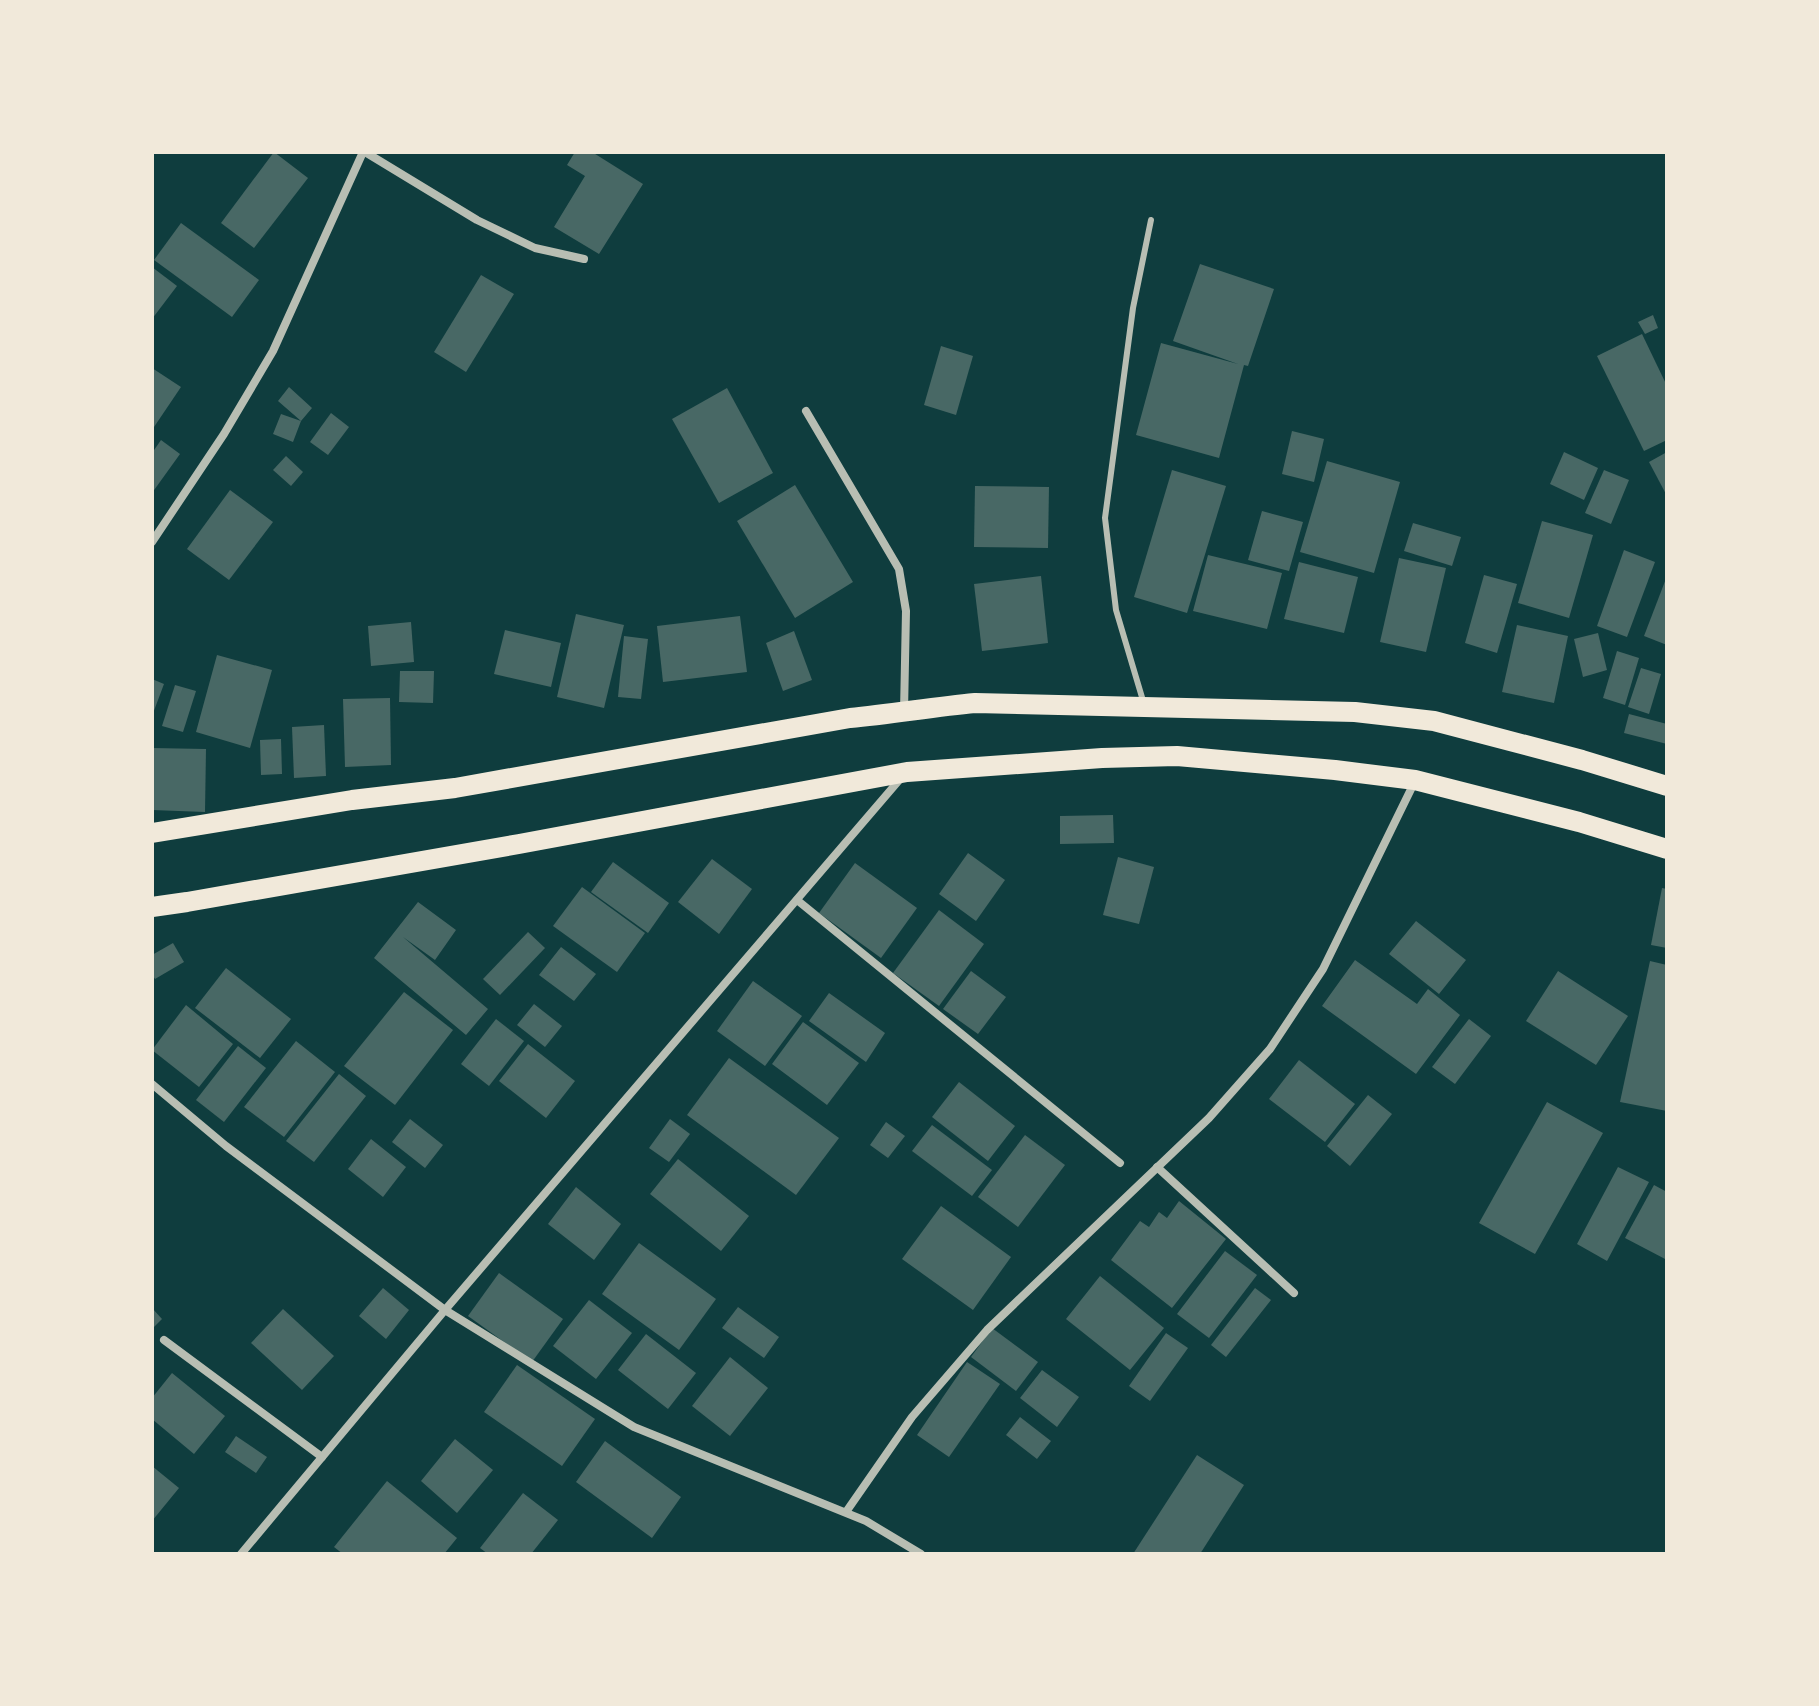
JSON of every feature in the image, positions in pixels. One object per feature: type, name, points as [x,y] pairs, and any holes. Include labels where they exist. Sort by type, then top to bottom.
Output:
[{"type":"main road","points":[[152,833],[352,800],[455,788],[850,718],[975,703],[1355,712],[1434,721],[1667,786]]},
{"type":"main road","points":[[152,907],[519,844],[907,772],[1102,758],[1177,756],[1415,780],[1579,822],[1667,849]]},
{"type":"street","points":[[152,542],[224,434],[273,351],[364,152],[477,220],[535,248],[584,259]]},
{"type":"street","points":[[806,411],[899,569],[906,611],[904,713]]},
{"type":"street","points":[[241,1554],[445,1310],[907,772]]},
{"type":"street","points":[[846,1512],[912,1417],[987,1330],[1209,1118],[1270,1049],[1323,969],[1415,780]]},
{"type":"street","points":[[797,900],[1120,1163]]},
{"type":"street","points":[[152,1084],[226,1146],[445,1310],[634,1427],[846,1512],[921,1554]]},
{"type":"street","points":[[1157,1167],[1294,1293]]},
{"type":"street","points":[[164,1340],[322,1457]]},
{"type":"lane","points":[[1145,706],[1116,610],[1105,518],[1133,308],[1151,220]]},
{"type":"building","points":[[274,152],[308,178],[254,248],[221,223]]},
{"type":"building","points":[[575,152],[592,152],[643,184],[599,254],[554,227],[585,176],[567,165]]},
{"type":"building","points":[[181,223],[259,280],[232,317],[154,260]]},
{"type":"building","points":[[1200,264],[1274,289],[1248,366],[1244,365],[1219,458],[1136,435],[1161,343],[1238,364],[1173,341]]},
{"type":"building","points":[[152,267],[177,286],[152,319]]},
{"type":"building","points":[[481,275],[514,294],[466,372],[434,352]]},
{"type":"building","points":[[1653,315],[1658,328],[1645,334],[1638,322]]},
{"type":"building","points":[[1642,334],[1667,386],[1667,440],[1644,451],[1597,356]]},
{"type":"building","points":[[941,346],[973,356],[956,415],[924,405]]},
{"type":"building","points":[[152,368],[181,387],[152,430]]},
{"type":"building","points":[[289,387],[312,408],[301,421],[278,401]]},
{"type":"building","points":[[727,388],[773,473],[719,503],[672,419]]},
{"type":"building","points":[[331,413],[349,427],[328,455],[310,442]]},
{"type":"building","points":[[281,414],[301,421],[293,442],[273,434]]},
{"type":"building","points":[[1292,431],[1324,439],[1314,482],[1282,474]]},
{"type":"building","points":[[161,440],[180,454],[152,493],[152,453]]},
{"type":"building","points":[[1564,452],[1598,468],[1584,500],[1550,484]]},
{"type":"building","points":[[1667,452],[1667,496],[1649,462]]},
{"type":"building","points":[[286,456],[303,472],[291,486],[273,470]]},
{"type":"building","points":[[1327,461],[1400,482],[1374,573],[1300,552]]},
{"type":"building","points":[[1172,470],[1226,486],[1187,613],[1134,597]]},
{"type":"building","points":[[1604,470],[1629,480],[1611,524],[1585,513]]},
{"type":"building","points":[[795,485],[853,582],[795,618],[737,521]]},
{"type":"building","points":[[975,486],[1049,487],[1048,548],[974,547]]},
{"type":"building","points":[[230,490],[273,522],[229,580],[187,549]]},
{"type":"building","points":[[1262,511],[1303,522],[1289,571],[1248,560]]},
{"type":"building","points":[[1542,521],[1593,535],[1569,618],[1518,603]]},
{"type":"building","points":[[1413,523],[1461,537],[1452,566],[1404,551]]},
{"type":"building","points":[[1624,550],[1655,562],[1627,637],[1597,626]]},
{"type":"building","points":[[1208,555],[1282,573],[1267,629],[1193,611]]},
{"type":"building","points":[[1399,558],[1446,568],[1426,652],[1380,642]]},
{"type":"building","points":[[1299,562],[1358,577],[1344,633],[1284,619]]},
{"type":"building","points":[[1484,575],[1517,584],[1497,653],[1465,643]]},
{"type":"building","points":[[1041,576],[1048,643],[982,651],[974,584]]},
{"type":"building","points":[[1667,576],[1667,645],[1644,636]]},
{"type":"building","points":[[576,614],[624,625],[604,708],[557,697]]},
{"type":"building","points":[[740,616],[747,672],[663,682],[657,626]]},
{"type":"building","points":[[411,622],[414,662],[371,666],[368,626]]},
{"type":"building","points":[[1517,625],[1568,636],[1554,703],[1502,692]]},
{"type":"building","points":[[505,630],[561,643],[551,687],[494,674]]},
{"type":"building","points":[[794,631],[812,680],[783,691],[766,643]]},
{"type":"building","points":[[1598,633],[1607,670],[1583,677],[1574,639]]},
{"type":"building","points":[[624,636],[648,639],[641,699],[618,697]]},
{"type":"building","points":[[1617,651],[1639,658],[1625,705],[1603,698]]},
{"type":"building","points":[[217,655],[272,670],[250,748],[196,732]]},
{"type":"building","points":[[1641,668],[1661,674],[1649,714],[1628,707]]},
{"type":"building","points":[[400,671],[434,671],[433,703],[399,702]]},
{"type":"building","points":[[152,679],[164,684],[152,716]]},
{"type":"building","points":[[175,685],[196,691],[183,732],[162,726]]},
{"type":"building","points":[[390,698],[391,765],[345,767],[343,699]]},
{"type":"building","points":[[1629,714],[1667,724],[1667,744],[1624,733]]},
{"type":"building","points":[[324,725],[326,776],[294,778],[292,727]]},
{"type":"building","points":[[281,739],[282,774],[261,775],[260,740]]},
{"type":"building","points":[[152,748],[206,749],[205,812],[152,810]]},
{"type":"building","points":[[1113,815],[1114,843],[1060,844],[1060,816]]},
{"type":"building","points":[[968,853],[1005,880],[976,921],[939,894]]},
{"type":"building","points":[[1118,857],[1154,867],[1139,924],[1103,915]]},
{"type":"building","points":[[712,859],[752,889],[719,934],[678,902]]},
{"type":"building","points":[[613,862],[669,903],[648,933],[591,892]]},
{"type":"building","points":[[855,863],[917,908],[881,958],[819,913]]},
{"type":"building","points":[[582,887],[645,933],[617,972],[553,926]]},
{"type":"building","points":[[1662,888],[1667,889],[1667,948],[1651,945]]},
{"type":"building","points":[[418,902],[456,930],[435,960],[403,937],[488,1009],[466,1035],[374,958]]},
{"type":"building","points":[[939,910],[984,944],[939,1006],[893,973]]},
{"type":"building","points":[[1416,921],[1466,960],[1439,994],[1389,954]]},
{"type":"building","points":[[528,932],[545,948],[500,995],[483,979]]},
{"type":"building","points":[[173,943],[184,962],[155,979],[152,955]]},
{"type":"building","points":[[561,947],[596,974],[574,1001],[539,975]]},
{"type":"building","points":[[1355,960],[1417,1004],[1428,989],[1460,1015],[1416,1074],[1322,1006]]},
{"type":"building","points":[[1650,961],[1667,965],[1667,1111],[1620,1102]]},
{"type":"building","points":[[226,968],[291,1019],[260,1058],[195,1008]]},
{"type":"building","points":[[971,971],[1006,997],[978,1034],[943,1009]]},
{"type":"building","points":[[1558,971],[1628,1016],[1596,1065],[1526,1021]]},
{"type":"building","points":[[753,981],[802,1016],[765,1066],[717,1031]]},
{"type":"building","points":[[404,992],[453,1030],[395,1105],[344,1066]]},
{"type":"building","points":[[829,993],[885,1033],[866,1062],[809,1021]]},
{"type":"building","points":[[534,1004],[562,1026],[545,1047],[517,1025]]},
{"type":"building","points":[[186,1005],[233,1044],[199,1087],[152,1050]]},
{"type":"building","points":[[496,1019],[524,1041],[489,1086],[461,1064]]},
{"type":"building","points":[[1469,1019],[1491,1036],[1455,1084],[1432,1067]]},
{"type":"building","points":[[803,1022],[859,1063],[827,1105],[772,1064]]},
{"type":"building","points":[[296,1041],[335,1072],[284,1137],[244,1107]]},
{"type":"building","points":[[528,1044],[575,1081],[546,1118],[499,1081]]},
{"type":"building","points":[[238,1046],[266,1068],[224,1122],[196,1100]]},
{"type":"building","points":[[729,1058],[839,1138],[796,1195],[687,1115]]},
{"type":"building","points":[[1299,1060],[1355,1104],[1325,1142],[1269,1099]]},
{"type":"building","points":[[339,1074],[366,1096],[314,1162],[286,1141]]},
{"type":"building","points":[[959,1082],[1015,1126],[988,1161],[932,1117]]},
{"type":"building","points":[[1368,1095],[1392,1114],[1350,1166],[1327,1146]]},
{"type":"building","points":[[1547,1102],[1603,1133],[1535,1254],[1479,1223]]},
{"type":"building","points":[[410,1119],[443,1145],[425,1168],[392,1142]]},
{"type":"building","points":[[670,1119],[690,1134],[669,1162],[649,1148]]},
{"type":"building","points":[[886,1122],[905,1136],[888,1158],[870,1145]]},
{"type":"building","points":[[932,1125],[992,1170],[972,1196],[912,1151]]},
{"type":"building","points":[[1025,1135],[1065,1165],[1018,1227],[978,1197]]},
{"type":"building","points":[[371,1139],[406,1167],[383,1197],[348,1169]]},
{"type":"building","points":[[678,1159],[749,1216],[721,1251],[650,1194]]},
{"type":"building","points":[[1618,1167],[1649,1182],[1607,1261],[1577,1244]]},
{"type":"building","points":[[1654,1185],[1667,1192],[1667,1260],[1625,1238]]},
{"type":"building","points":[[576,1187],[621,1224],[594,1260],[548,1224]]},
{"type":"building","points":[[1179,1201],[1226,1239],[1172,1308],[1111,1260],[1140,1221],[1149,1227],[1159,1212],[1167,1218]]},
{"type":"building","points":[[941,1206],[1011,1257],[973,1310],[902,1259]]},
{"type":"building","points":[[639,1243],[716,1299],[679,1350],[602,1294]]},
{"type":"building","points":[[1225,1251],[1257,1275],[1209,1338],[1177,1314]]},
{"type":"building","points":[[499,1273],[563,1319],[532,1362],[468,1316]]},
{"type":"building","points":[[1100,1276],[1164,1328],[1130,1370],[1066,1319]]},
{"type":"building","points":[[383,1288],[409,1310],[386,1339],[359,1316]]},
{"type":"building","points":[[1255,1288],[1271,1300],[1226,1357],[1211,1345]]},
{"type":"building","points":[[589,1300],[632,1333],[596,1379],[553,1346]]},
{"type":"building","points":[[738,1307],[779,1337],[764,1358],[722,1328]]},
{"type":"building","points":[[152,1308],[162,1319],[152,1329]]},
{"type":"building","points":[[283,1309],[334,1356],[302,1390],[251,1343]]},
{"type":"building","points":[[992,1328],[1038,1362],[1016,1391],[971,1357]]},
{"type":"building","points":[[1166,1333],[1188,1348],[1150,1401],[1129,1386]]},
{"type":"building","points":[[646,1334],[696,1373],[668,1409],[618,1370]]},
{"type":"building","points":[[730,1357],[768,1388],[730,1436],[692,1406]]},
{"type":"building","points":[[967,1362],[1000,1384],[949,1457],[917,1435]]},
{"type":"building","points":[[517,1365],[595,1419],[562,1466],[484,1412]]},
{"type":"building","points":[[1042,1370],[1079,1397],[1057,1427],[1020,1398]]},
{"type":"building","points":[[172,1373],[225,1416],[194,1454],[152,1419],[152,1398]]},
{"type":"building","points":[[1020,1417],[1051,1441],[1037,1459],[1006,1435]]},
{"type":"building","points":[[236,1436],[267,1457],[256,1473],[225,1452]]},
{"type":"building","points":[[455,1439],[493,1470],[457,1513],[421,1481]]},
{"type":"building","points":[[605,1441],[681,1497],[652,1538],[576,1482]]},
{"type":"building","points":[[1197,1455],[1244,1485],[1200,1554],[1133,1554]]},
{"type":"building","points":[[152,1466],[179,1488],[152,1521]]},
{"type":"building","points":[[387,1481],[457,1538],[444,1554],[343,1554],[334,1547]]},
{"type":"building","points":[[523,1493],[558,1520],[531,1554],[488,1554],[480,1548]]}]
